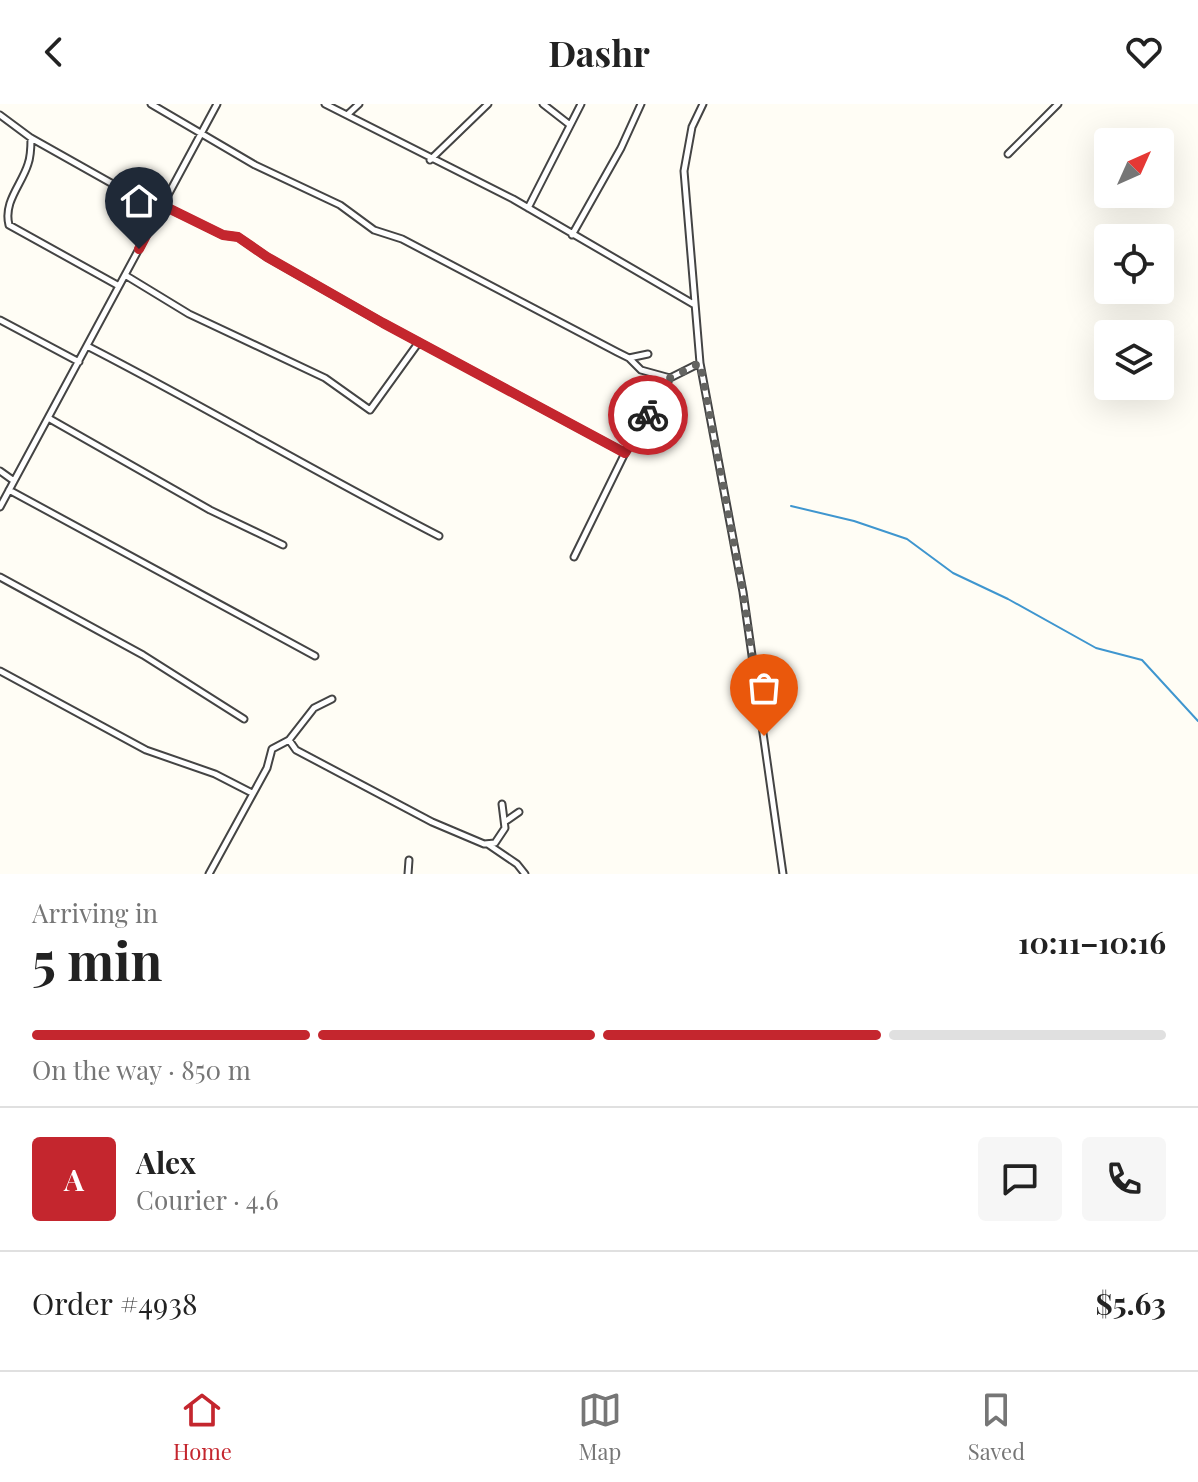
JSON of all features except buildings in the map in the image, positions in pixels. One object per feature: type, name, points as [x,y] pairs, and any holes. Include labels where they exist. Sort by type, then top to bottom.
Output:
[{"type":"street","points":[[151,104],[255,165],[340,205],[374,230],[402,239],[629,358],[641,370],[670,378]]},
{"type":"street","points":[[0,507],[217,104]]},
{"type":"street","points":[[325,104],[528,208],[695,305]]},
{"type":"street","points":[[347,115],[359,104]]},
{"type":"street","points":[[430,160],[488,104]]},
{"type":"street","points":[[543,104],[570,125]]},
{"type":"street","points":[[528,208],[581,104]]},
{"type":"street","points":[[572,235],[621,148],[641,104]]},
{"type":"street","points":[[703,104],[692,127],[684,171],[700,363],[743,592],[783,874]]},
{"type":"street","points":[[1008,154],[1058,104]]},
{"type":"street","points":[[0,115],[31,138],[160,208],[223,235],[238,237],[267,257],[419,342],[625,453]]},
{"type":"street","points":[[31,138],[27,168],[14,189],[8,210],[9,225],[119,286]]},
{"type":"street","points":[[125,275],[189,314],[325,378],[370,410],[419,342]]},
{"type":"street","points":[[0,320],[79,362]]},
{"type":"street","points":[[87,346],[439,536]]},
{"type":"street","points":[[629,358],[648,354]]},
{"type":"street","points":[[574,557],[625,453],[670,378],[700,363]]},
{"type":"street","points":[[50,419],[210,510],[283,545]]},
{"type":"street","points":[[0,471],[14,481]]},
{"type":"street","points":[[9,490],[315,656]]},
{"type":"street","points":[[0,577],[143,655],[244,719]]},
{"type":"street","points":[[0,671],[146,750],[215,774],[252,793]]},
{"type":"street","points":[[209,874],[267,768],[272,749],[289,740],[314,708],[332,699]]},
{"type":"street","points":[[289,740],[296,750],[432,822],[489,845],[517,864],[525,874]]},
{"type":"street","points":[[489,845],[500,839],[506,821],[502,804]]},
{"type":"street","points":[[506,821],[519,812]]},
{"type":"street","points":[[408,874],[409,860]]},
{"type":"waterway","points":[[791,506],[854,521],[907,539],[953,573],[1008,599],[1096,648],[1142,660],[1198,721]]},
{"type":"way so far","points":[[648,415],[670,378],[700,363],[743,592],[764,736]]},
{"type":"route","points":[[139,249],[162,205],[223,235],[238,237],[267,257],[383,323],[625,453],[648,415]]}]
